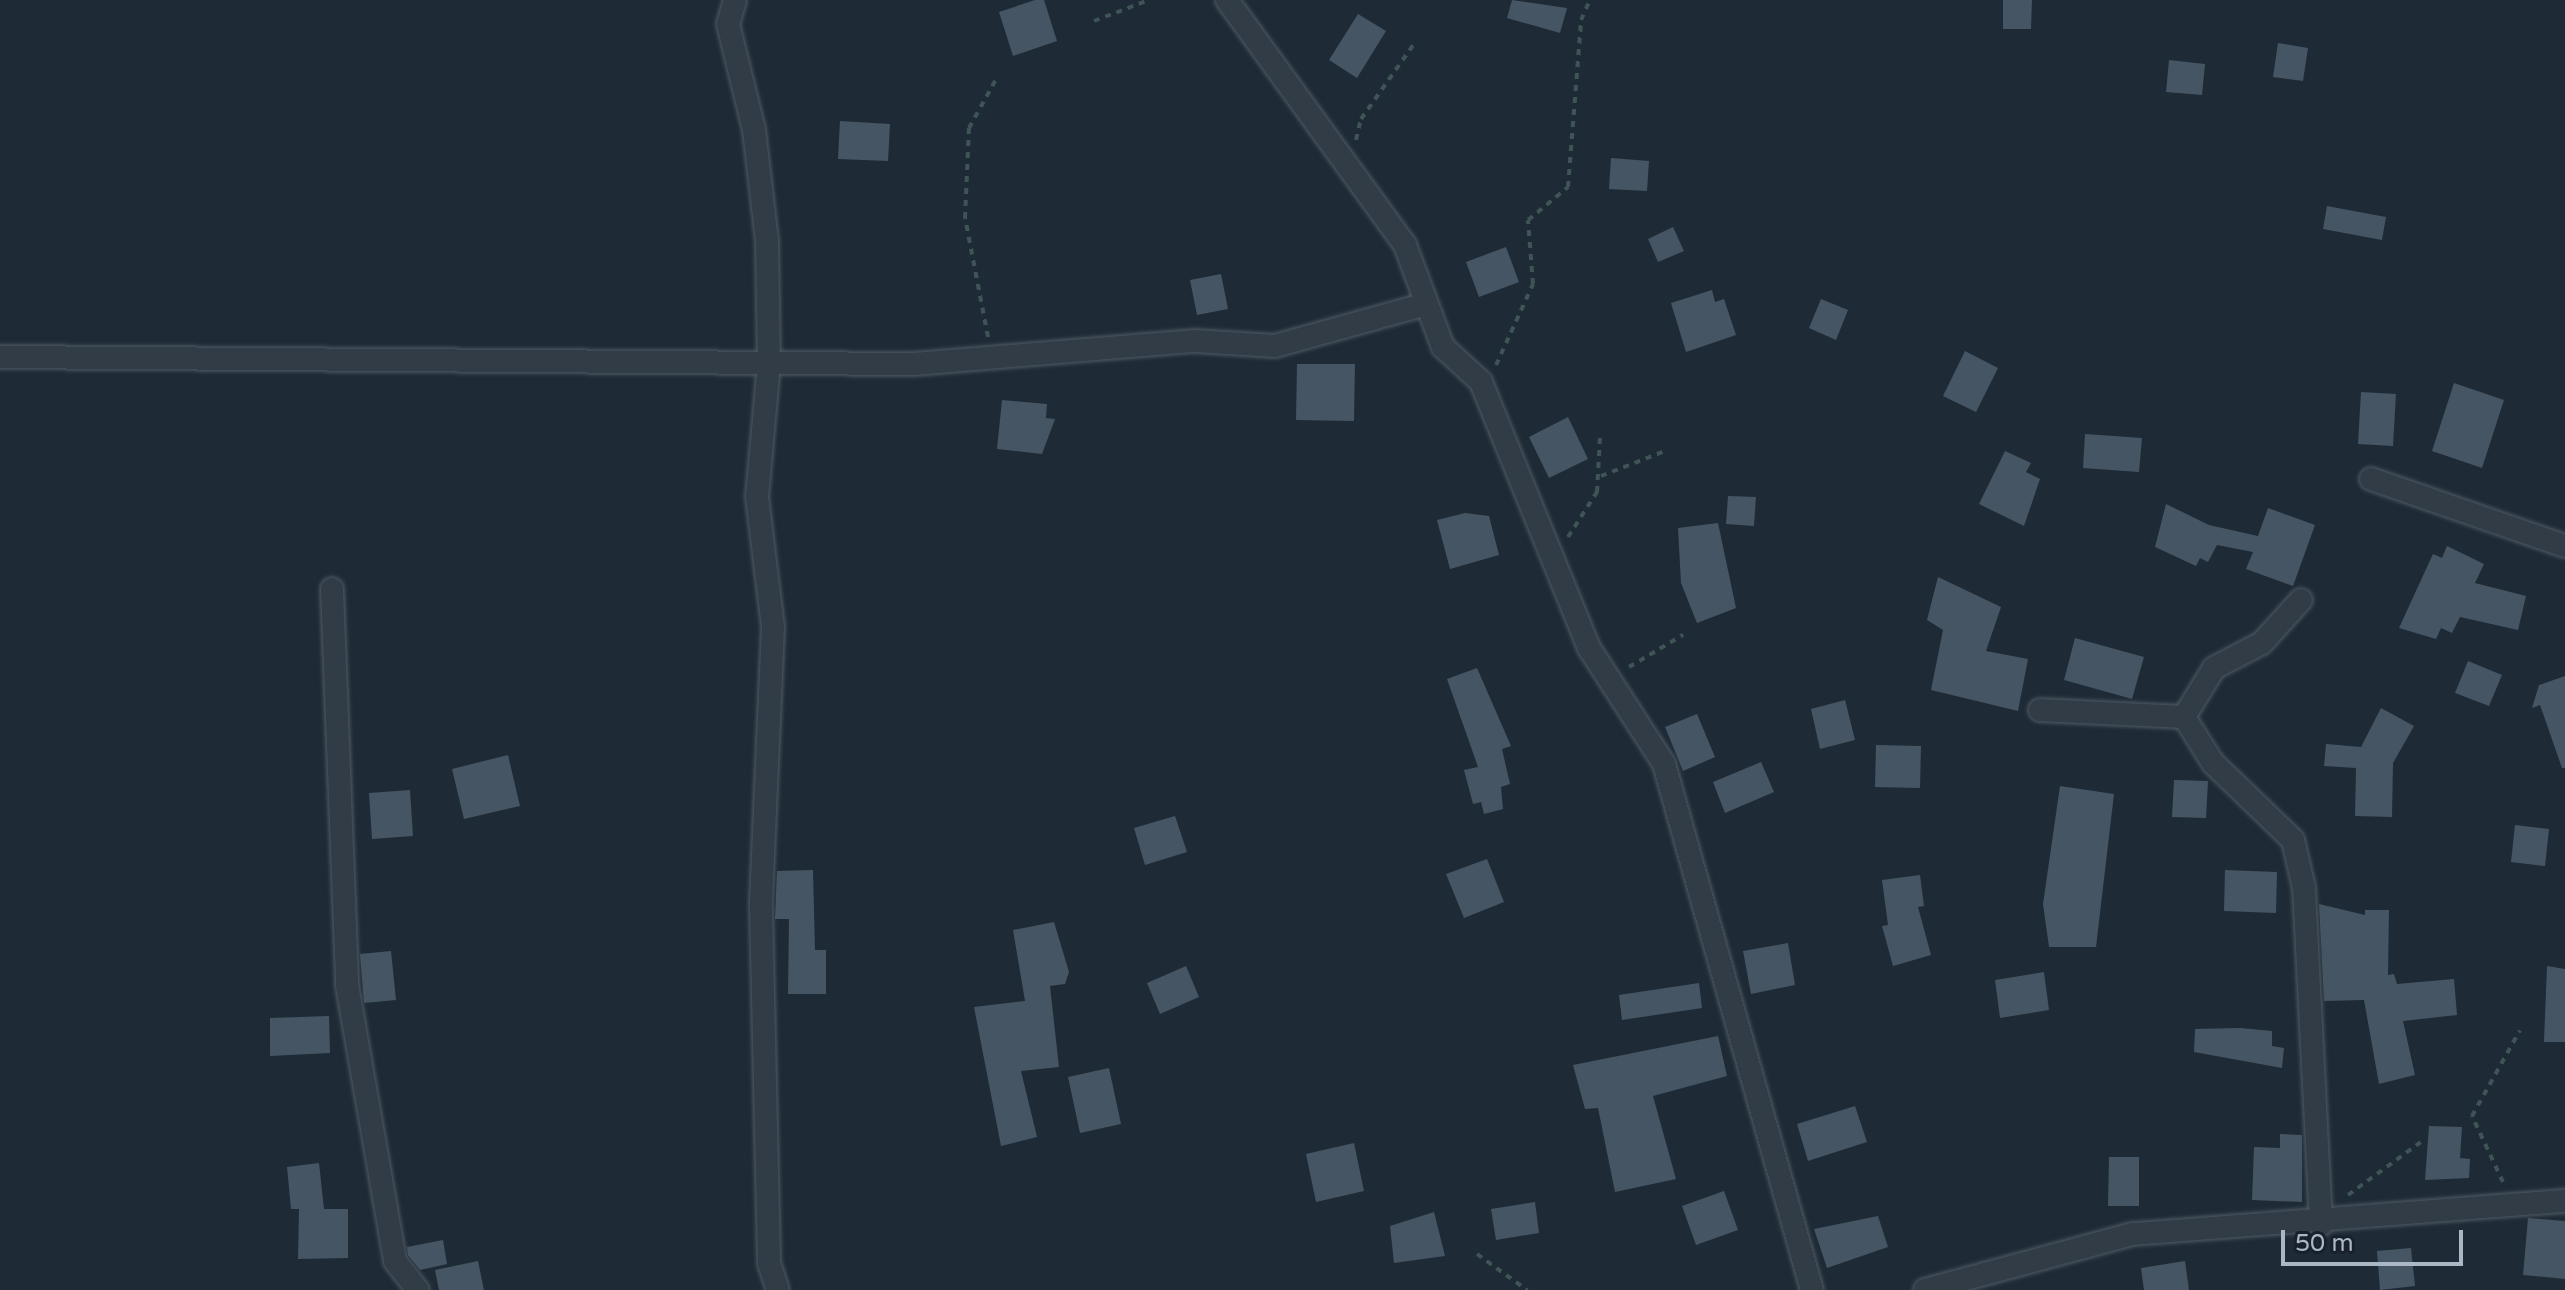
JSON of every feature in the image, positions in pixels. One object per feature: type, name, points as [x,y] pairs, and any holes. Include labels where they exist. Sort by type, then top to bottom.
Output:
[{"type":"street","points":[[735,0],[728,24],[754,130],[769,363],[757,497],[773,627],[761,907],[769,1263],[778,1290]]},
{"type":"street","points":[[1227,0],[1405,245],[1423,305],[1443,347],[1481,382],[1558,570],[1614,688],[1664,764],[1812,1290]]},
{"type":"street","points":[[0,357],[769,363],[990,359],[1195,341],[1275,346],[1423,305]]},
{"type":"street","points":[[2371,479],[2565,546]]},
{"type":"street","points":[[332,589],[347,985],[395,1261],[418,1290]]},
{"type":"street","points":[[2184,717],[2214,668],[2262,643],[2301,600]]},
{"type":"street","points":[[2040,710],[2184,717]]},
{"type":"street","points":[[2184,717],[2213,763],[2293,840],[2304,888],[2321,1225]]},
{"type":"street","points":[[1925,1290],[2133,1234],[2321,1225],[2565,1201]]},
{"type":"path","points":[[1094,21],[1149,0]]},
{"type":"path","points":[[1481,382],[1505,356],[1533,284],[1528,220],[1568,187],[1581,20],[1590,0]]},
{"type":"path","points":[[1360,183],[1361,119],[1416,41]]},
{"type":"path","points":[[990,359],[985,297],[965,218],[969,128],[995,81]]},
{"type":"path","points":[[1558,570],[1562,547],[1601,476],[1600,437]]},
{"type":"path","points":[[1601,476],[1665,451]]},
{"type":"path","points":[[1614,688],[1630,666],[1683,635]]},
{"type":"path","points":[[2517,1204],[2472,1116],[2520,1030]]},
{"type":"path","points":[[2321,1225],[2348,1195],[2421,1142]]},
{"type":"path","points":[[1477,1254],[1527,1290]]},
{"type":"building","points":[[1044,0],[1057,41],[1013,56],[999,12]]},
{"type":"building","points":[[1512,0],[1567,8],[1560,33],[1507,18]]},
{"type":"building","points":[[2003,0],[2032,0],[2031,29],[2003,29]]},
{"type":"building","points":[[1358,14],[1386,31],[1357,78],[1329,60]]},
{"type":"building","points":[[2278,43],[2308,48],[2303,81],[2273,77]]},
{"type":"building","points":[[2169,60],[2205,64],[2202,95],[2166,92]]},
{"type":"building","points":[[840,121],[890,124],[888,161],[838,159]]},
{"type":"building","points":[[1611,158],[1649,161],[1647,191],[1609,189]]},
{"type":"building","points":[[2327,206],[2386,217],[2382,240],[2323,229]]},
{"type":"building","points":[[1673,227],[1684,251],[1658,262],[1648,239]]},
{"type":"building","points":[[1506,247],[1519,282],[1479,297],[1466,262]]},
{"type":"building","points":[[1221,274],[1228,309],[1197,315],[1190,280]]},
{"type":"building","points":[[1712,290],[1715,302],[1724,299],[1736,335],[1686,352],[1671,303]]},
{"type":"building","points":[[1821,299],[1848,310],[1836,340],[1809,328]]},
{"type":"building","points":[[1965,351],[1998,368],[1976,412],[1943,396]]},
{"type":"building","points":[[1297,364],[1355,364],[1354,421],[1296,420]]},
{"type":"building","points":[[2454,383],[2504,400],[2482,468],[2432,451]]},
{"type":"building","points":[[2361,392],[2396,394],[2393,446],[2358,444]]},
{"type":"building","points":[[1002,400],[1047,404],[1046,418],[1055,419],[1042,454],[997,449]]},
{"type":"building","points":[[1568,417],[1588,459],[1549,478],[1529,437]]},
{"type":"building","points":[[2085,434],[2142,438],[2139,472],[2083,468]]},
{"type":"building","points":[[2005,451],[2031,463],[2026,472],[2040,479],[2024,526],[1979,504]]},
{"type":"building","points":[[1728,496],[1756,497],[1754,526],[1726,524]]},
{"type":"building","points":[[2166,504],[2209,525],[2258,536],[2268,508],[2315,525],[2293,586],[2246,569],[2253,552],[2217,545],[2208,562],[2200,558],[2196,566],[2155,547]]},
{"type":"building","points":[[1465,513],[1489,516],[1499,555],[1450,569],[1437,520]]},
{"type":"building","points":[[1718,523],[1736,608],[1697,623],[1681,583],[1678,528]]},
{"type":"building","points":[[2447,546],[2484,564],[2475,583],[2526,596],[2518,630],[2460,617],[2452,633],[2441,628],[2436,639],[2399,628],[2433,554],[2442,558]]},
{"type":"building","points":[[1938,577],[2001,607],[1986,651],[2028,659],[2018,711],[1931,690],[1943,630],[1927,620]]},
{"type":"building","points":[[2075,638],[2144,657],[2132,699],[2064,680]]},
{"type":"building","points":[[2468,661],[2502,675],[2489,706],[2455,693]]},
{"type":"building","points":[[1477,668],[1511,746],[1502,749],[1510,784],[1501,787],[1503,809],[1484,814],[1481,802],[1473,804],[1464,770],[1478,767],[1447,679]]},
{"type":"building","points":[[2565,676],[2565,768],[2562,768],[2540,705],[2532,708],[2539,685]]},
{"type":"building","points":[[1845,700],[1855,740],[1820,749],[1811,709]]},
{"type":"building","points":[[2381,708],[2414,726],[2393,763],[2392,817],[2355,816],[2356,768],[2324,766],[2326,744],[2361,747]]},
{"type":"building","points":[[1697,714],[1715,757],[1683,771],[1665,727]]},
{"type":"building","points":[[1876,745],[1921,746],[1920,788],[1875,787]]},
{"type":"building","points":[[508,755],[520,806],[464,819],[452,769]]},
{"type":"building","points":[[1761,762],[1774,792],[1725,813],[1713,782]]},
{"type":"building","points":[[2174,780],[2208,781],[2206,818],[2172,817]]},
{"type":"building","points":[[2060,786],[2114,794],[2096,947],[2049,947],[2043,904]]},
{"type":"building","points":[[410,790],[413,836],[372,839],[369,793]]},
{"type":"building","points":[[1175,816],[1187,852],[1145,865],[1134,828]]},
{"type":"building","points":[[2515,825],[2549,829],[2545,866],[2511,862]]},
{"type":"building","points":[[1487,859],[1504,902],[1464,918],[1446,874]]},
{"type":"building","points":[[813,870],[815,950],[826,950],[826,994],[788,994],[789,919],[775,919],[777,871]]},
{"type":"building","points":[[2225,870],[2277,872],[2276,913],[2224,911]]},
{"type":"building","points":[[1920,875],[1924,906],[1918,907],[1931,955],[1893,966],[1882,926],[1888,925],[1882,880]]},
{"type":"building","points":[[2319,904],[2365,915],[2365,910],[2389,910],[2388,975],[2394,974],[2397,984],[2454,979],[2457,1015],[2403,1021],[2415,1075],[2379,1084],[2364,1000],[2324,1001]]},
{"type":"building","points":[[1054,922],[1069,972],[1065,984],[1050,986],[1059,1067],[1021,1071],[1037,1137],[1001,1146],[974,1007],[1025,1001],[1013,930]]},
{"type":"building","points":[[1788,943],[1795,985],[1751,994],[1743,951]]},
{"type":"building","points":[[391,951],[396,1000],[364,1003],[360,954]]},
{"type":"building","points":[[1186,966],[1199,997],[1160,1014],[1147,983]]},
{"type":"building","points":[[2547,966],[2565,969],[2565,1042],[2544,1042]]},
{"type":"building","points":[[2044,972],[2049,1010],[2000,1018],[1995,980]]},
{"type":"building","points":[[1699,983],[1702,1008],[1622,1020],[1619,995]]},
{"type":"building","points":[[329,1016],[330,1053],[270,1056],[270,1018]]},
{"type":"building","points":[[2195,1029],[2272,1031],[2272,1046],[2284,1048],[2282,1068],[2194,1052]]},
{"type":"building","points":[[1718,1036],[1727,1076],[1653,1096],[1676,1179],[1615,1192],[1598,1108],[1585,1109],[1573,1065]]},
{"type":"building","points":[[1109,1068],[1121,1124],[1080,1133],[1068,1077]]},
{"type":"building","points":[[1855,1106],[1867,1142],[1808,1161],[1797,1124]]},
{"type":"building","points":[[2429,1126],[2462,1127],[2460,1158],[2470,1159],[2469,1178],[2425,1180]]},
{"type":"building","points":[[2280,1134],[2302,1135],[2302,1202],[2252,1200],[2254,1147],[2280,1148]]},
{"type":"building","points":[[1354,1143],[1364,1191],[1316,1202],[1306,1154]]},
{"type":"building","points":[[2109,1157],[2139,1157],[2139,1206],[2108,1206]]},
{"type":"building","points":[[319,1163],[324,1209],[348,1209],[348,1258],[298,1259],[299,1209],[291,1209],[287,1167]]},
{"type":"building","points":[[1724,1191],[1738,1230],[1696,1245],[1682,1206]]},
{"type":"building","points":[[1535,1202],[1539,1233],[1496,1240],[1491,1209]]},
{"type":"building","points":[[1434,1212],[1445,1256],[1394,1263],[1390,1226]]},
{"type":"building","points":[[1878,1216],[1888,1247],[1827,1268],[1814,1229]]},
{"type":"building","points":[[2528,1218],[2565,1221],[2565,1279],[2523,1275]]},
{"type":"building","points":[[443,1240],[447,1264],[420,1270],[408,1255],[407,1247]]},
{"type":"building","points":[[2411,1248],[2415,1286],[2380,1290],[2377,1251]]},
{"type":"building","points":[[478,1261],[484,1290],[439,1290],[435,1270]]},
{"type":"building","points":[[2185,1261],[2189,1290],[2144,1290],[2141,1268]]}]
